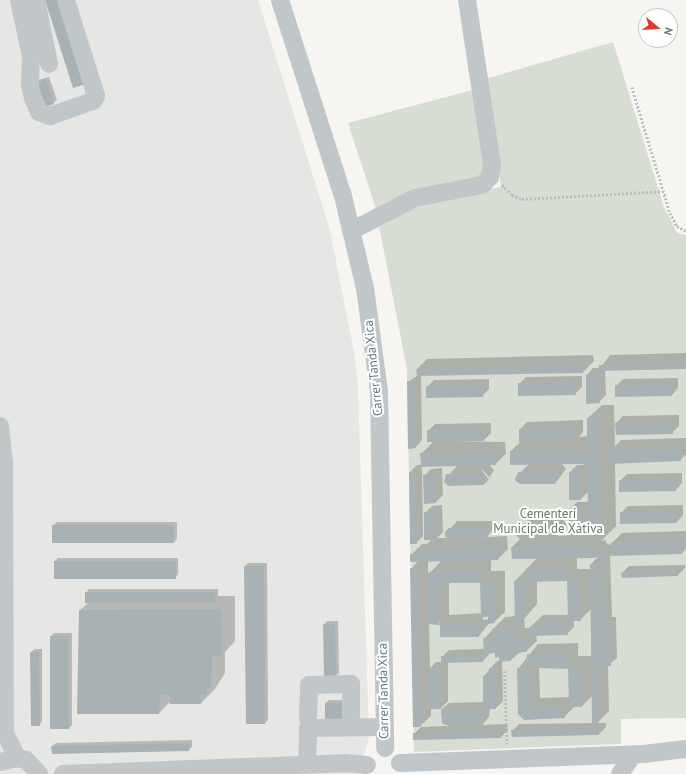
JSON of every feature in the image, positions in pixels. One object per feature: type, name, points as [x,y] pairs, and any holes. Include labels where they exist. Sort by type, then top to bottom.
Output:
[{"type":"street","points":[[18,0],[31,56],[30,86],[33,98],[39,112],[50,116],[93,100],[96,96],[66,0]]},
{"type":"street","points":[[36,0],[49,64]]},
{"type":"street","name":"Carrer Tanda Xica","points":[[280,0],[343,196],[365,288],[379,391],[385,748]]},
{"type":"street","points":[[351,231],[415,198],[482,185],[490,178],[492,165],[467,0]]},
{"type":"street","points":[[0,426],[4,463],[5,733],[17,758]]},
{"type":"street","points":[[307,764],[309,685],[350,684],[358,722]]},
{"type":"street","points":[[308,723],[358,722],[384,727]]},
{"type":"street","points":[[63,774],[307,764],[368,769],[370,754],[385,748],[397,755],[399,769],[507,759],[638,755],[686,749]]},
{"type":"street","points":[[620,774],[638,755]]},
{"type":"street","points":[[0,762],[17,758],[34,765],[39,774]]},
{"type":"path","points":[[632,87],[663,191],[676,226],[686,231]]},
{"type":"path","points":[[490,178],[512,195],[522,199],[663,191]]},
{"type":"path","points":[[505,671],[507,759]]},
{"type":"shaded area","points":[[0,0],[258,0],[330,230],[355,357],[358,388],[369,737],[359,774],[0,774]]},
{"type":"green space","name":"Cementeri Municipal de Xàtiva","points":[[613,42],[664,207],[677,233],[686,235],[686,718],[621,719],[621,744],[414,752],[407,369],[378,221],[417,201],[501,187],[485,79]]},
{"type":"green space","points":[[476,89],[488,163],[484,177],[376,209],[348,123]]},
{"type":"building","points":[[45,0],[59,0],[86,84],[73,88]]},
{"type":"building","points":[[46,79],[54,104],[42,108],[34,83]]},
{"type":"building","points":[[686,363],[686,369],[599,371],[599,365]]},
{"type":"building","points":[[583,365],[583,373],[417,376],[416,369]]},
{"type":"building","points":[[599,374],[600,403],[586,404],[586,375]]},
{"type":"building","points":[[407,381],[415,381],[416,448],[408,449]]},
{"type":"building","points":[[575,382],[576,395],[518,396],[518,383]]},
{"type":"building","points":[[672,384],[672,396],[615,397],[615,385]]},
{"type":"building","points":[[483,385],[483,397],[426,398],[426,386]]},
{"type":"building","points":[[587,418],[600,418],[603,540],[589,541],[587,468],[583,464],[510,465],[510,451],[584,450],[584,456],[595,456],[594,447],[587,447]]},
{"type":"building","points":[[672,422],[673,434],[616,435],[615,423]]},
{"type":"building","points":[[576,427],[576,440],[519,442],[519,429]]},
{"type":"building","points":[[484,429],[484,441],[427,442],[427,430]]},
{"type":"building","points":[[681,448],[681,461],[610,464],[609,450]]},
{"type":"building","points":[[495,452],[496,465],[421,467],[420,453]]},
{"type":"building","points":[[555,471],[560,476],[555,484],[520,484],[515,480],[518,472]]},
{"type":"building","points":[[580,471],[581,500],[569,500],[569,472]]},
{"type":"building","points":[[409,472],[416,472],[417,544],[410,544]]},
{"type":"building","points":[[483,473],[488,478],[484,485],[448,486],[444,482],[446,474]]},
{"type":"building","points":[[423,475],[436,475],[436,503],[424,504]]},
{"type":"building","points":[[676,479],[676,491],[619,492],[619,480]]},
{"type":"building","points":[[581,508],[582,537],[569,537],[569,509]]},
{"type":"building","points":[[677,511],[677,523],[620,524],[620,512]]},
{"type":"building","points":[[424,512],[436,512],[437,540],[424,540]]},
{"type":"building","points":[[52,525],[174,525],[174,543],[52,543]]},
{"type":"building","points":[[556,526],[560,531],[556,538],[520,539],[516,535],[518,527]]},
{"type":"building","points":[[485,527],[490,532],[485,540],[449,540],[445,536],[445,532],[449,528]]},
{"type":"building","points":[[682,540],[682,554],[611,556],[611,543]]},
{"type":"building","points":[[584,545],[585,551],[595,550],[596,558],[512,559],[511,547]]},
{"type":"building","points":[[497,546],[498,560],[410,562],[410,554],[421,554],[421,548]]},
{"type":"building","points":[[603,549],[605,623],[610,623],[611,666],[597,667],[599,722],[592,723],[590,564],[595,564],[597,624],[599,624],[597,550]]},
{"type":"building","points":[[54,561],[176,561],[176,579],[54,579]]},
{"type":"building","points":[[244,566],[264,566],[265,724],[246,724]]},
{"type":"building","points":[[567,567],[567,579],[580,580],[581,621],[568,621],[567,581],[526,582],[527,616],[521,616],[521,623],[515,623],[514,581],[526,580],[526,568]]},
{"type":"building","points":[[410,568],[418,568],[421,727],[413,727]]},
{"type":"building","points":[[481,570],[481,581],[495,581],[495,623],[488,624],[488,617],[481,617],[480,583],[439,583],[439,623],[474,623],[473,630],[479,629],[479,637],[440,637],[440,625],[427,624],[428,573],[432,571]]},
{"type":"building","points":[[678,571],[678,576],[622,578],[621,573]]},
{"type":"building","points":[[85,592],[215,592],[216,602],[85,603]]},
{"type":"building","points":[[221,609],[222,656],[212,656],[211,688],[207,688],[207,695],[201,695],[201,704],[170,704],[170,695],[160,695],[159,714],[77,714],[79,610]]},
{"type":"building","points":[[567,621],[568,635],[528,636],[527,629],[535,628],[535,622]]},
{"type":"building","points":[[323,624],[335,624],[336,677],[324,678]]},
{"type":"building","points":[[514,626],[515,638],[526,638],[527,652],[516,652],[511,655],[511,661],[499,662],[499,657],[495,658],[495,653],[484,654],[483,638],[494,638],[492,629]]},
{"type":"building","points":[[50,636],[69,636],[69,729],[50,729]]},
{"type":"building","points":[[30,652],[39,652],[40,726],[31,726]]},
{"type":"building","points":[[567,653],[568,666],[582,666],[582,707],[569,707],[568,669],[534,668],[534,662],[527,662],[527,654]]},
{"type":"building","points":[[441,656],[483,656],[483,662],[441,663]]},
{"type":"building","points":[[428,668],[441,668],[441,709],[429,709]]},
{"type":"building","points":[[489,668],[496,668],[496,709],[483,709],[483,676],[489,675]]},
{"type":"building","points":[[517,668],[529,670],[530,708],[564,707],[565,718],[524,720],[518,714]]},
{"type":"building","points":[[325,703],[344,703],[344,735],[325,735]]},
{"type":"building","points":[[441,709],[483,709],[483,725],[446,725],[442,723]]},
{"type":"building","points":[[599,729],[599,735],[512,737],[511,730]]},
{"type":"building","points":[[501,731],[501,738],[413,740],[413,733]]},
{"type":"building","points":[[189,743],[189,751],[52,754],[51,746]]}]
